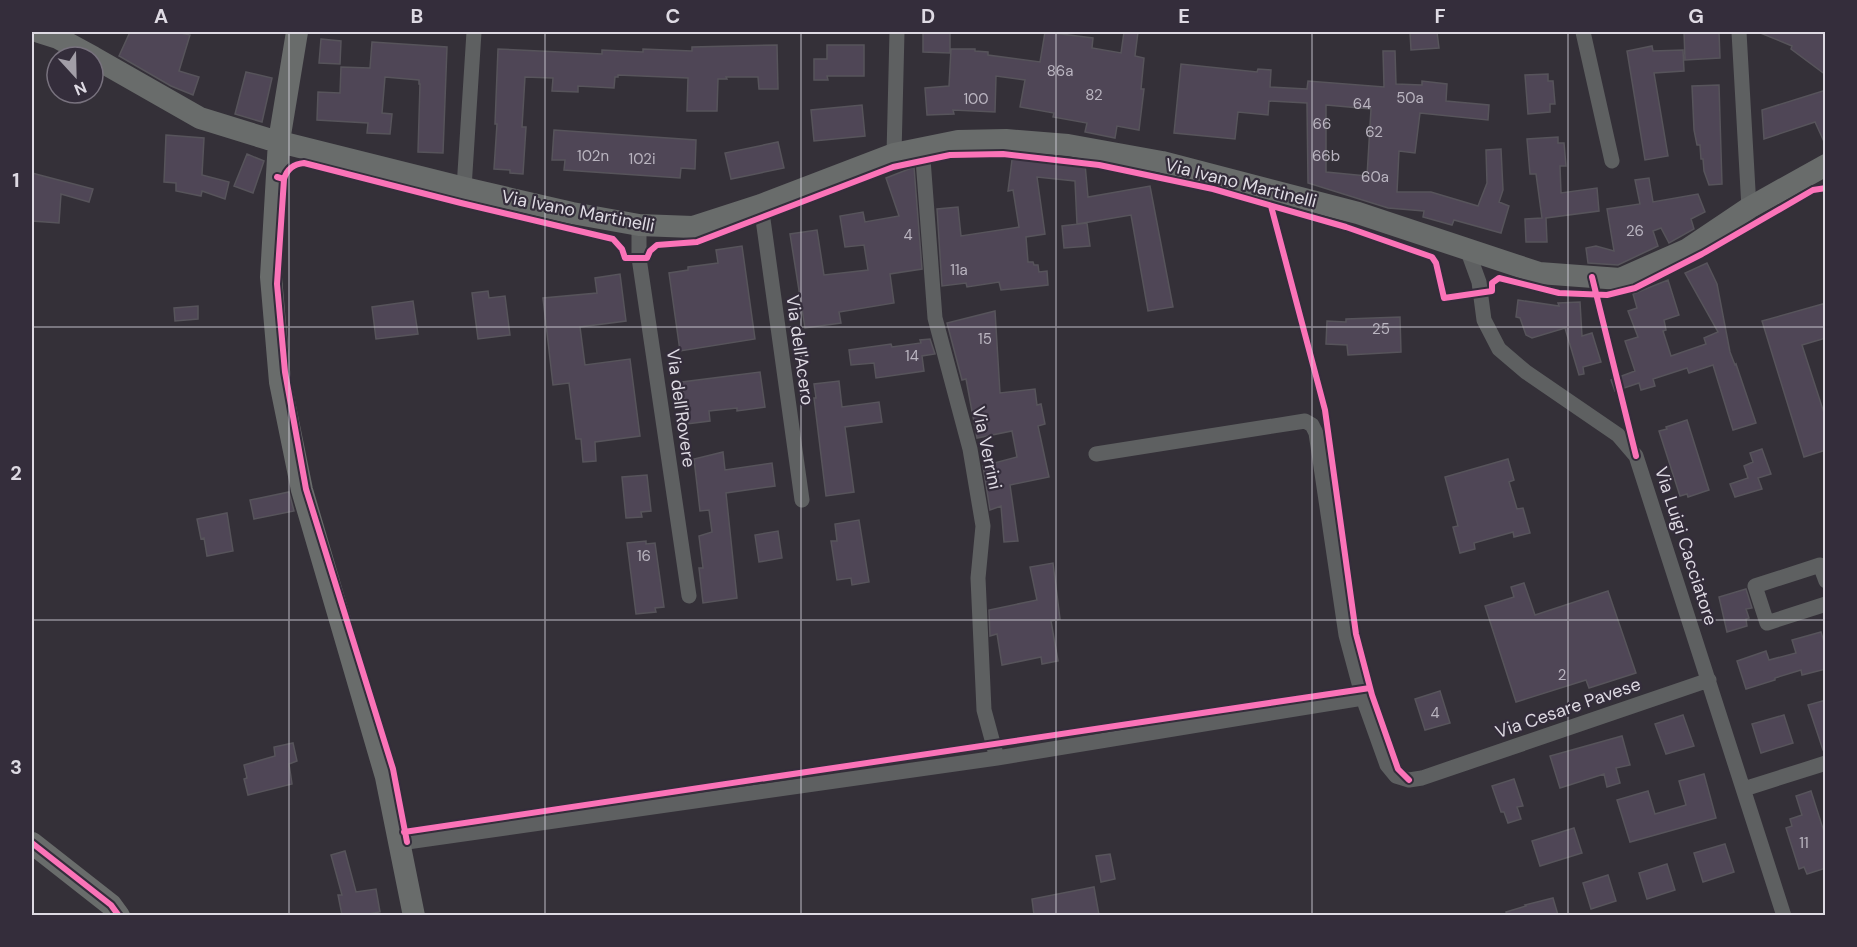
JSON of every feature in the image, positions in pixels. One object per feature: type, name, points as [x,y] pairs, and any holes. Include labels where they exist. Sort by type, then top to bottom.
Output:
[{"type":"street","name":"Via Ivano Martinelli","points":[[39,32],[71,45]]},
{"type":"street","points":[[297,32],[279,141],[271,277],[280,382],[302,490],[386,777],[414,915]]},
{"type":"street","points":[[464,188],[474,32]]},
{"type":"street","points":[[894,153],[897,32]]},
{"type":"street","points":[[1583,32],[1612,161]]},
{"type":"street","points":[[1739,32],[1749,208]]},
{"type":"street","name":"Via Ivano Martinelli","points":[[105,64],[200,118],[279,141],[464,188],[572,213],[639,225],[693,227],[761,205],[894,153],[958,141],[1006,140],[1068,145],[1150,160],[1358,213],[1539,273],[1620,279],[1688,249],[1749,208],[1826,165]]},
{"type":"street","name":"Via Verrini","points":[[922,146],[935,318],[970,449],[983,526],[978,578],[984,710],[997,758]]},
{"type":"street","name":"Via Ivano Martinelli","points":[[1787,186],[1826,173]]},
{"type":"street","name":"Via dell'Acero","points":[[761,205],[802,500]]},
{"type":"street","name":"Via dell'Rovere","points":[[639,225],[639,258],[689,596]]},
{"type":"street","name":"Via Luigi Cacciatore","points":[[1467,249],[1479,282],[1484,320],[1499,349],[1526,372],[1618,435],[1636,456],[1784,915]]},
{"type":"street","name":"Via Cesare Pavese","points":[[1096,454],[1305,421],[1312,425],[1316,433],[1346,634],[1363,698],[1387,765],[1396,776],[1409,780],[1439,773],[1709,680]]},
{"type":"street","points":[[1826,581],[1820,565],[1755,586],[1767,623],[1826,604]]},
{"type":"street","points":[[400,843],[997,758],[1363,698]]},
{"type":"street","points":[[1744,789],[1826,763]]},
{"type":"street","points":[[32,843],[111,904],[119,915]]},
{"type":"building","points":[[130,32],[176,32],[190,35],[179,71],[199,77],[193,95],[171,86],[119,56]]},
{"type":"building","points":[[923,32],[950,32],[950,53],[923,52]]},
{"type":"building","points":[[1045,32],[1093,38],[1092,48],[1121,53],[1124,32],[1138,32],[1135,56],[1144,58],[1141,89],[1144,89],[1139,130],[1117,126],[1115,138],[1085,132],[1087,123],[1053,117],[1054,113],[1020,107],[1025,80],[996,76],[995,112],[953,110],[954,114],[927,115],[925,88],[949,86],[951,49],[975,49],[975,51],[988,52],[988,55],[1040,62]]},
{"type":"building","points":[[1410,32],[1437,32],[1439,48],[1411,50]]},
{"type":"building","points":[[1684,32],[1719,32],[1720,58],[1685,60]]},
{"type":"building","points":[[1758,32],[1826,32],[1826,75],[1791,49],[1792,46]]},
{"type":"building","points":[[321,39],[341,41],[340,64],[319,63]]},
{"type":"building","points":[[372,42],[447,47],[443,153],[418,152],[419,80],[385,77],[382,113],[392,114],[390,134],[367,133],[368,123],[317,120],[318,92],[340,93],[341,67],[370,68]]},
{"type":"building","points":[[777,45],[778,89],[759,89],[758,77],[718,79],[717,111],[687,111],[688,78],[618,75],[615,77],[614,88],[578,86],[578,92],[552,91],[553,78],[525,77],[522,127],[526,127],[523,174],[494,169],[498,49],[602,54],[602,50],[692,51],[692,47]]},
{"type":"building","points":[[827,45],[864,45],[864,76],[827,76],[828,80],[814,80],[814,59],[827,59]]},
{"type":"building","points":[[1652,46],[1653,51],[1683,50],[1684,71],[1654,73],[1668,156],[1645,160],[1627,51]]},
{"type":"building","points":[[1383,51],[1395,51],[1396,84],[1422,85],[1422,81],[1447,84],[1446,101],[1489,105],[1488,120],[1420,113],[1415,153],[1399,151],[1397,192],[1431,192],[1478,206],[1487,183],[1486,150],[1501,149],[1503,190],[1499,202],[1509,206],[1501,233],[1454,220],[1452,225],[1423,217],[1424,211],[1388,208],[1308,183],[1307,103],[1269,101],[1268,115],[1238,112],[1235,139],[1174,133],[1181,64],[1257,72],[1258,69],[1271,70],[1270,87],[1307,89],[1308,81],[1384,87]],"holes":[[[1326,105],[1371,109],[1367,176],[1326,172]]]},
{"type":"building","points":[[246,72],[272,78],[262,122],[235,114]]},
{"type":"building","points":[[1548,74],[1548,81],[1553,81],[1555,104],[1550,104],[1550,112],[1528,114],[1525,75]]},
{"type":"building","points":[[1719,85],[1722,184],[1709,185],[1703,159],[1701,159],[1700,145],[1697,145],[1694,130],[1692,86]]},
{"type":"building","points":[[1826,90],[1826,146],[1815,122],[1764,139],[1762,110]]},
{"type":"building","points":[[862,105],[865,136],[814,141],[811,110]]},
{"type":"building","points":[[554,130],[696,140],[695,169],[681,168],[680,178],[564,170],[565,160],[552,160]]},
{"type":"building","points":[[166,135],[204,138],[202,175],[229,182],[225,199],[202,191],[201,196],[176,191],[176,183],[164,182]]},
{"type":"building","points":[[1558,137],[1558,143],[1564,143],[1566,166],[1560,166],[1561,193],[1597,188],[1599,211],[1546,218],[1547,242],[1526,242],[1525,219],[1542,218],[1536,174],[1530,174],[1527,139]]},
{"type":"building","points":[[778,142],[784,168],[731,179],[725,153]]},
{"type":"building","points":[[247,154],[264,161],[253,193],[234,186]]},
{"type":"building","points":[[1036,159],[1085,164],[1088,197],[1150,186],[1173,307],[1148,311],[1131,215],[1077,224],[1075,181],[1037,177],[1045,234],[1026,237],[1028,262],[1038,265],[1039,272],[1047,271],[1048,285],[1001,290],[999,282],[967,287],[966,283],[942,286],[937,209],[958,207],[961,236],[1019,227],[1013,190],[1008,191],[1012,160]]},
{"type":"building","points":[[914,167],[922,269],[890,274],[894,303],[839,312],[841,323],[805,328],[790,234],[817,230],[824,275],[868,270],[864,245],[845,247],[840,216],[863,212],[865,222],[899,216],[886,178]]},
{"type":"building","points":[[32,173],[93,189],[89,202],[61,194],[59,223],[32,221]]},
{"type":"building","points":[[1649,178],[1653,202],[1698,194],[1705,212],[1691,219],[1694,229],[1669,243],[1661,228],[1653,231],[1658,246],[1618,265],[1588,263],[1586,248],[1596,246],[1614,251],[1607,209],[1640,204],[1635,180]]},
{"type":"building","points":[[1087,223],[1090,246],[1064,248],[1062,226]]},
{"type":"building","points":[[742,246],[755,339],[680,351],[669,273],[688,270],[688,267],[718,263],[716,250]]},
{"type":"building","points":[[1707,263],[1717,284],[1730,352],[1756,423],[1733,430],[1713,365],[1689,373],[1687,368],[1653,379],[1655,386],[1641,390],[1639,383],[1615,391],[1611,380],[1635,371],[1625,341],[1638,337],[1628,311],[1637,308],[1633,294],[1668,280],[1679,315],[1664,320],[1666,330],[1663,331],[1671,356],[1706,344],[1704,338],[1718,332],[1685,273]]},
{"type":"building","points":[[620,274],[626,321],[580,327],[585,365],[630,359],[640,436],[595,442],[596,461],[583,462],[581,439],[576,439],[569,383],[553,385],[543,298],[597,293],[595,278]]},
{"type":"building","points":[[488,291],[489,298],[505,296],[510,335],[478,339],[472,293]]},
{"type":"building","points":[[1518,300],[1559,306],[1558,303],[1580,302],[1582,336],[1592,333],[1601,362],[1583,367],[1584,374],[1579,375],[1565,328],[1532,338],[1526,335],[1520,318],[1516,317]]},
{"type":"building","points":[[413,301],[418,334],[376,339],[372,307]]},
{"type":"building","points":[[1826,303],[1826,338],[1802,345],[1826,419],[1826,450],[1804,457],[1762,321]]},
{"type":"building","points":[[198,306],[198,319],[175,321],[174,308]]},
{"type":"building","points":[[995,311],[1000,393],[1035,389],[1037,405],[1041,404],[1045,424],[1038,426],[1049,477],[1010,485],[1018,541],[1004,542],[1001,506],[990,510],[983,466],[1017,457],[1012,431],[977,438],[966,379],[962,380],[947,323]]},
{"type":"building","points":[[1400,317],[1401,352],[1348,355],[1347,345],[1326,344],[1327,321],[1346,322],[1346,319]]},
{"type":"building","points":[[930,339],[935,354],[922,356],[924,371],[876,378],[874,363],[851,365],[849,350],[891,344],[892,347],[921,343],[920,340]]},
{"type":"building","points":[[760,372],[765,407],[737,411],[737,408],[709,411],[710,421],[687,424],[682,382]]},
{"type":"building","points":[[839,381],[842,407],[879,402],[882,422],[845,427],[854,492],[826,496],[814,384]]},
{"type":"building","points":[[1687,420],[1709,490],[1688,497],[1687,494],[1680,496],[1659,431]]},
{"type":"building","points":[[1762,449],[1771,474],[1758,478],[1762,489],[1735,497],[1730,484],[1748,478],[1744,466],[1753,462],[1750,453]]},
{"type":"building","points":[[723,452],[725,470],[772,463],[775,486],[726,493],[737,598],[703,603],[699,568],[703,568],[699,536],[712,532],[709,510],[700,511],[694,459]]},
{"type":"building","points":[[1508,459],[1514,480],[1509,482],[1517,509],[1523,508],[1530,533],[1514,537],[1513,532],[1474,543],[1475,549],[1460,553],[1453,527],[1458,526],[1445,477]]},
{"type":"building","points":[[647,475],[651,511],[641,512],[642,517],[626,518],[622,477]]},
{"type":"building","points":[[289,492],[294,511],[254,519],[250,500]]},
{"type":"building","points":[[227,513],[233,551],[207,556],[204,538],[201,539],[197,519]]},
{"type":"building","points":[[859,520],[869,582],[852,585],[851,578],[837,580],[831,541],[837,541],[835,524]]},
{"type":"building","points":[[778,531],[782,558],[759,562],[755,535]]},
{"type":"building","points":[[646,541],[646,544],[655,543],[664,607],[655,608],[656,612],[636,614],[627,543]]},
{"type":"building","points":[[1053,563],[1060,619],[1051,621],[1058,661],[1042,664],[1041,657],[1002,665],[997,634],[990,636],[989,610],[1037,600],[1030,567]]},
{"type":"building","points":[[1524,583],[1535,615],[1608,591],[1636,673],[1589,688],[1586,680],[1516,702],[1485,606],[1514,597],[1511,587]]},
{"type":"building","points":[[1746,589],[1752,608],[1746,609],[1749,618],[1746,619],[1747,626],[1727,632],[1719,597]]},
{"type":"building","points":[[1821,632],[1826,649],[1826,669],[1802,675],[1801,670],[1746,689],[1737,661],[1766,651],[1769,660],[1796,653],[1792,640]]},
{"type":"building","points":[[1440,691],[1450,723],[1425,730],[1415,699]]},
{"type":"building","points":[[1826,700],[1826,750],[1823,750],[1808,705]]},
{"type":"building","points":[[1683,715],[1694,746],[1666,754],[1655,724]]},
{"type":"building","points":[[1784,715],[1793,743],[1761,753],[1752,724]]},
{"type":"building","points":[[1622,736],[1630,765],[1616,768],[1620,783],[1607,787],[1604,774],[1560,788],[1550,756]]},
{"type":"building","points":[[293,743],[297,761],[289,764],[292,784],[248,795],[244,779],[247,778],[244,765],[275,756],[274,747]]},
{"type":"building","points":[[1704,774],[1716,818],[1630,842],[1617,800],[1648,791],[1655,814],[1686,805],[1679,781]]},
{"type":"building","points":[[1514,779],[1523,806],[1517,807],[1521,819],[1508,823],[1504,812],[1501,812],[1492,786]]},
{"type":"building","points":[[1811,791],[1826,838],[1826,868],[1807,874],[1804,867],[1799,869],[1786,828],[1792,826],[1790,819],[1802,815],[1796,796]]},
{"type":"building","points":[[1574,828],[1582,853],[1540,866],[1532,841]]},
{"type":"building","points":[[1725,844],[1734,872],[1703,882],[1694,853]]},
{"type":"building","points":[[345,851],[356,892],[376,889],[380,912],[342,915],[338,895],[342,895],[331,855]]},
{"type":"building","points":[[1110,854],[1115,879],[1101,882],[1096,856]]},
{"type":"building","points":[[1667,864],[1675,890],[1647,899],[1639,873]]},
{"type":"building","points":[[1608,875],[1616,901],[1591,909],[1583,883]]},
{"type":"building","points":[[1094,887],[1099,915],[1034,915],[1032,899]]},
{"type":"building","points":[[1553,898],[1558,915],[1507,915],[1506,912],[1525,905]]},
{"type":"cycle path","points":[[277,177],[284,179],[291,168],[304,163],[613,239],[622,249],[625,258],[647,258],[650,251],[657,245],[697,242],[893,167],[950,155],[1003,154],[1099,165],[1213,189],[1346,227],[1432,257],[1436,263],[1444,298],[1492,291],[1492,283],[1499,278],[1559,293],[1607,295],[1635,288],[1702,254],[1813,190],[1826,188]]},
{"type":"cycle path","points":[[284,179],[277,284],[285,372],[306,489],[393,769],[407,842]]},
{"type":"cycle path","points":[[1271,206],[1325,410],[1356,634],[1372,695],[1398,769],[1409,780]]},
{"type":"cycle path","points":[[1592,277],[1636,456]]},
{"type":"cycle path","points":[[404,832],[1370,688]]},
{"type":"cycle path","points":[[32,843],[111,905],[119,916]]}]
